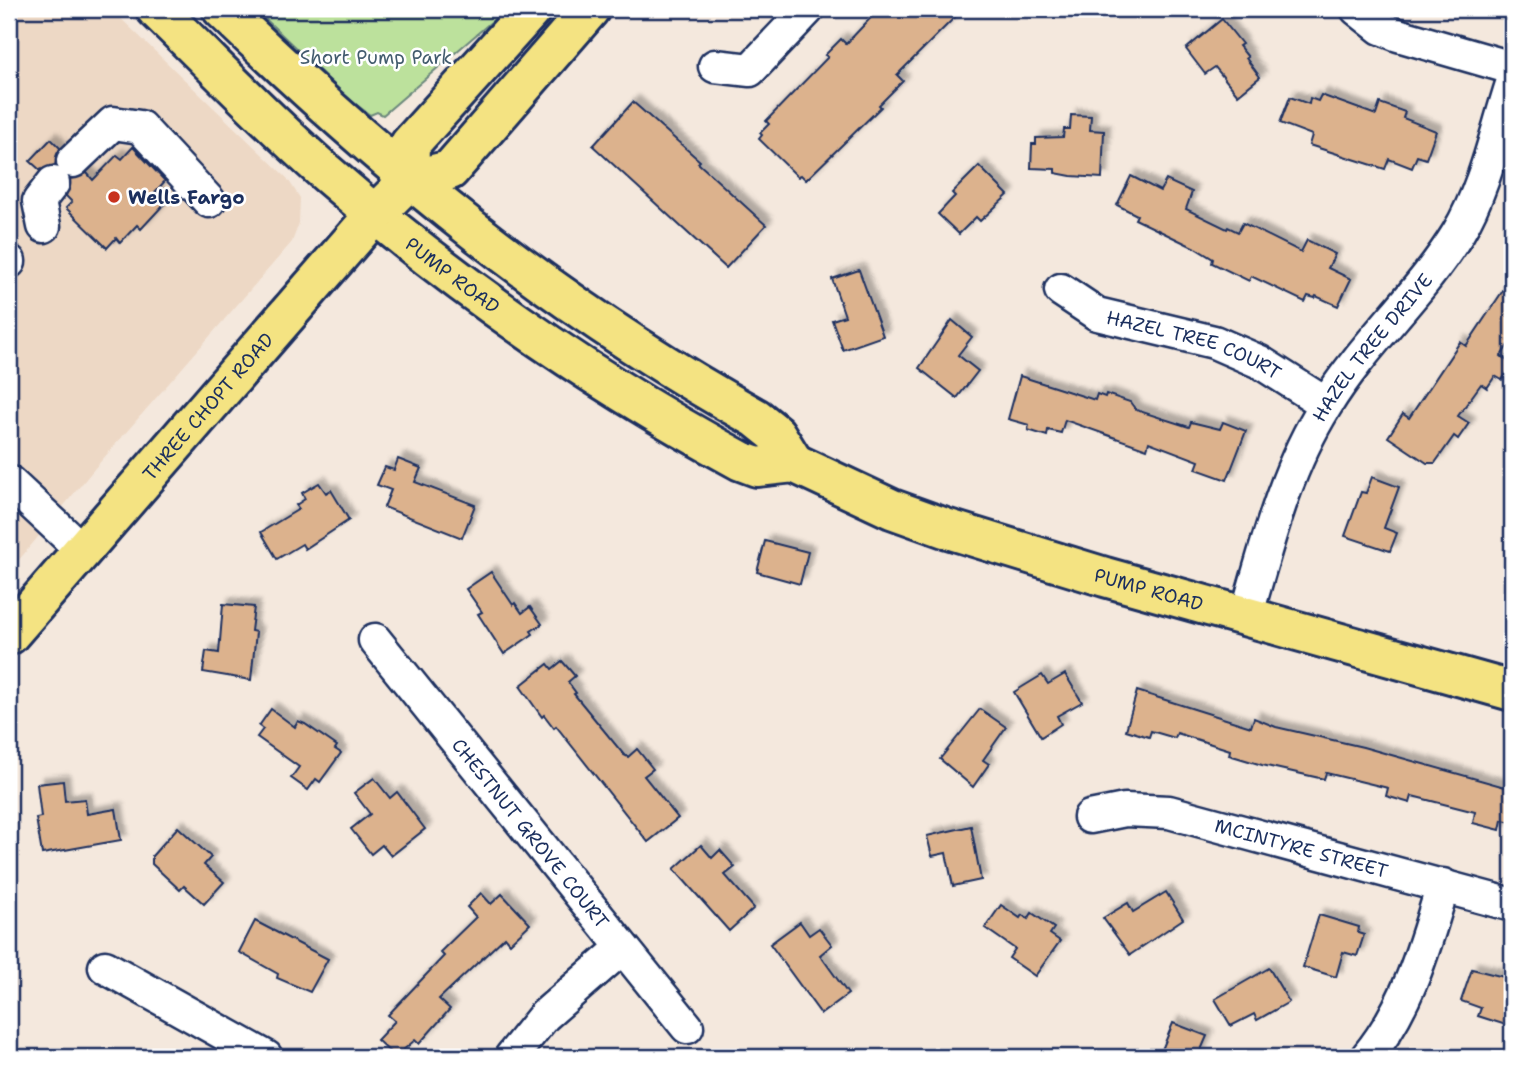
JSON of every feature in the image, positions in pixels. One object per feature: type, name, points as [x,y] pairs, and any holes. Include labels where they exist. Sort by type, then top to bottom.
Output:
[{"type":"main road","name":"PUMP ROAD","points":[[156,9],[323,169],[375,214],[492,306],[585,371],[682,429],[757,467],[794,463],[892,509],[945,528],[1246,617],[1512,691]]},
{"type":"main road","points":[[222,9],[309,92],[409,180],[478,236],[599,323],[756,418],[776,434],[794,463]]},
{"type":"main road","points":[[409,180],[411,144],[532,9]]},
{"type":"main road","points":[[409,180],[450,170],[590,9]]},
{"type":"main road","name":"THREE CHOPT ROAD","points":[[9,635],[375,214],[409,180]]},
{"type":"street","points":[[715,66],[750,70],[808,9]]},
{"type":"street","points":[[1356,9],[1381,28],[1398,35],[1512,68]]},
{"type":"street","name":"HAZEL TREE DRIVE","points":[[1246,617],[1282,494],[1300,451],[1326,404],[1460,230],[1477,191],[1512,84]]},
{"type":"street","points":[[44,226],[39,201],[63,172],[113,122],[140,127],[209,201]]},
{"type":"street","name":"HAZEL TREE COURT","points":[[1060,290],[1097,314],[1214,342],[1261,362],[1326,404]]},
{"type":"street","points":[[9,482],[82,550]]},
{"type":"street","name":"CHESTNUT GROVE COURT","points":[[375,640],[687,1027]]},
{"type":"street","name":"MCINTYRE STREET","points":[[1090,817],[1125,810],[1169,812],[1512,905]]},
{"type":"street","points":[[1367,1057],[1391,1025],[1421,959],[1443,885]]},
{"type":"street","points":[[511,1057],[544,1016],[622,948]]},
{"type":"street","points":[[105,967],[266,1057]]},
{"type":"shaded area","points":[[9,9],[111,9],[287,178],[300,198],[299,223],[292,242],[95,468],[9,572]]},
{"type":"green space","name":"Short Pump Park","points":[[255,9],[506,9],[383,115],[377,112],[370,115],[349,99]]},
{"type":"building","points":[[879,9],[963,9],[897,75],[903,81],[879,105],[881,107],[806,180],[801,175],[798,177],[759,139],[762,135],[760,133],[769,124],[766,121],[828,57],[825,55],[841,39],[846,44]]},
{"type":"building","points":[[1222,19],[1242,44],[1239,46],[1260,77],[1238,95],[1215,67],[1205,74],[1186,49]]},
{"type":"building","points":[[1321,95],[1376,115],[1380,103],[1405,112],[1403,118],[1436,131],[1426,159],[1417,156],[1412,168],[1389,159],[1385,169],[1309,145],[1312,135],[1280,123],[1290,97],[1309,104],[1310,98],[1318,101]]},
{"type":"building","points":[[633,102],[700,161],[698,163],[766,225],[726,268],[593,146]]},
{"type":"building","points":[[1071,115],[1091,116],[1090,130],[1104,131],[1102,178],[1055,173],[1055,169],[1031,168],[1032,144],[1036,144],[1036,138],[1063,137],[1064,129],[1070,129]]},
{"type":"building","points":[[51,139],[60,148],[55,165],[40,170],[30,161]]},
{"type":"building","name":"Wells Fargo","points":[[133,147],[165,181],[155,192],[166,202],[141,229],[137,225],[120,243],[116,238],[107,248],[66,208],[72,202],[66,196],[70,179],[87,173],[93,180],[117,155],[122,159]]},
{"type":"building","points":[[979,166],[1008,195],[980,221],[976,217],[959,234],[938,214],[955,196],[952,193]]},
{"type":"building","points":[[1131,176],[1160,191],[1166,180],[1192,192],[1186,209],[1227,229],[1228,227],[1238,232],[1243,223],[1301,252],[1307,240],[1335,254],[1328,268],[1351,279],[1338,306],[1316,296],[1308,296],[1305,302],[1251,276],[1249,281],[1212,263],[1213,259],[1195,248],[1135,219],[1137,215],[1117,205]]},
{"type":"building","points":[[859,270],[883,336],[843,350],[832,320],[845,316],[832,279]]},
{"type":"building","points":[[1512,277],[1512,339],[1501,356],[1512,365],[1502,380],[1495,376],[1487,388],[1481,384],[1458,416],[1469,423],[1458,439],[1454,436],[1435,463],[1427,463],[1388,437],[1403,414],[1409,418],[1460,342],[1466,346]]},
{"type":"building","points":[[952,320],[972,337],[958,355],[978,371],[957,398],[919,368]]},
{"type":"building","points":[[1020,376],[1095,400],[1097,394],[1105,397],[1106,394],[1130,402],[1136,410],[1189,427],[1191,422],[1220,429],[1223,422],[1246,431],[1227,480],[1196,469],[1199,461],[1149,442],[1147,449],[1065,420],[1061,433],[1048,430],[1047,436],[1028,430],[1029,425],[1008,419]]},
{"type":"building","points":[[398,459],[421,468],[415,482],[475,505],[462,538],[384,507],[391,490],[377,485],[385,467],[394,470]]},
{"type":"building","points":[[1372,477],[1399,487],[1384,528],[1397,533],[1390,551],[1345,536],[1361,492],[1366,493]]},
{"type":"building","points":[[319,483],[326,493],[331,490],[349,520],[305,549],[302,544],[277,559],[261,532],[299,509],[296,505],[305,499],[302,493]]},
{"type":"building","points":[[765,541],[808,552],[800,584],[757,572]]},
{"type":"building","points":[[491,572],[513,605],[515,603],[522,613],[530,607],[542,624],[531,631],[533,634],[504,654],[478,614],[482,612],[466,589]]},
{"type":"building","points":[[223,604],[254,607],[251,631],[256,632],[251,680],[203,672],[206,651],[219,653]]},
{"type":"building","points":[[562,661],[575,676],[568,682],[576,693],[574,694],[624,755],[628,757],[637,749],[653,769],[644,776],[678,818],[648,842],[556,726],[554,728],[544,715],[542,717],[520,686],[548,664],[552,669]]},
{"type":"building","points":[[1065,674],[1082,702],[1057,716],[1061,724],[1041,737],[1014,692],[1042,675],[1048,684]]},
{"type":"building","points":[[1137,691],[1251,727],[1254,718],[1276,727],[1363,747],[1512,789],[1512,822],[1502,820],[1500,830],[1473,823],[1475,812],[1412,796],[1410,803],[1386,796],[1388,788],[1326,773],[1324,779],[1262,765],[1229,755],[1230,750],[1177,733],[1175,738],[1151,731],[1149,737],[1126,730]]},
{"type":"building","points":[[271,709],[295,727],[298,721],[305,724],[337,746],[335,749],[341,753],[320,782],[316,779],[308,790],[291,778],[299,767],[257,737],[263,729],[259,726]]},
{"type":"building","points":[[980,709],[1006,727],[983,760],[989,764],[973,787],[940,759]]},
{"type":"building","points":[[374,778],[390,798],[397,792],[425,829],[391,856],[382,845],[371,854],[351,829],[370,814],[354,793]]},
{"type":"building","points":[[63,781],[65,801],[85,799],[87,814],[116,809],[121,840],[42,854],[36,818],[41,817],[37,784]]},
{"type":"building","points":[[971,826],[981,880],[953,886],[946,853],[932,856],[927,836]]},
{"type":"building","points":[[178,827],[211,857],[204,865],[224,882],[204,904],[184,886],[180,890],[152,864],[152,856]]},
{"type":"building","points":[[701,845],[712,858],[720,850],[735,867],[725,875],[754,908],[729,931],[674,869]]},
{"type":"building","points":[[1166,892],[1183,919],[1130,955],[1103,918],[1128,903],[1133,912]]},
{"type":"building","points":[[481,893],[491,904],[502,894],[530,924],[510,943],[505,937],[439,999],[450,1009],[419,1044],[415,1040],[395,1057],[377,1040],[395,1021],[388,1015],[444,956],[440,952],[476,917],[467,907]]},
{"type":"building","points":[[1001,905],[1020,918],[1022,915],[1028,919],[1032,913],[1054,928],[1050,934],[1060,941],[1035,976],[1009,958],[1015,949],[985,928]]},
{"type":"building","points":[[1319,915],[1359,927],[1358,933],[1364,935],[1357,956],[1343,952],[1336,977],[1303,967]]},
{"type":"building","points":[[255,921],[328,959],[310,992],[277,978],[278,974],[239,952]]},
{"type":"building","points":[[800,922],[809,935],[819,928],[832,945],[820,955],[848,994],[821,1014],[770,944]]},
{"type":"building","points":[[1269,968],[1289,1002],[1257,1020],[1254,1014],[1231,1026],[1215,999]]},
{"type":"building","points":[[1472,969],[1512,979],[1512,1027],[1478,1016],[1481,1008],[1461,1001]]},
{"type":"building","points":[[1173,1023],[1207,1036],[1198,1057],[1159,1057]]},
{"type":"place","name":"Wells Fargo","points":[[114,197]]}]
